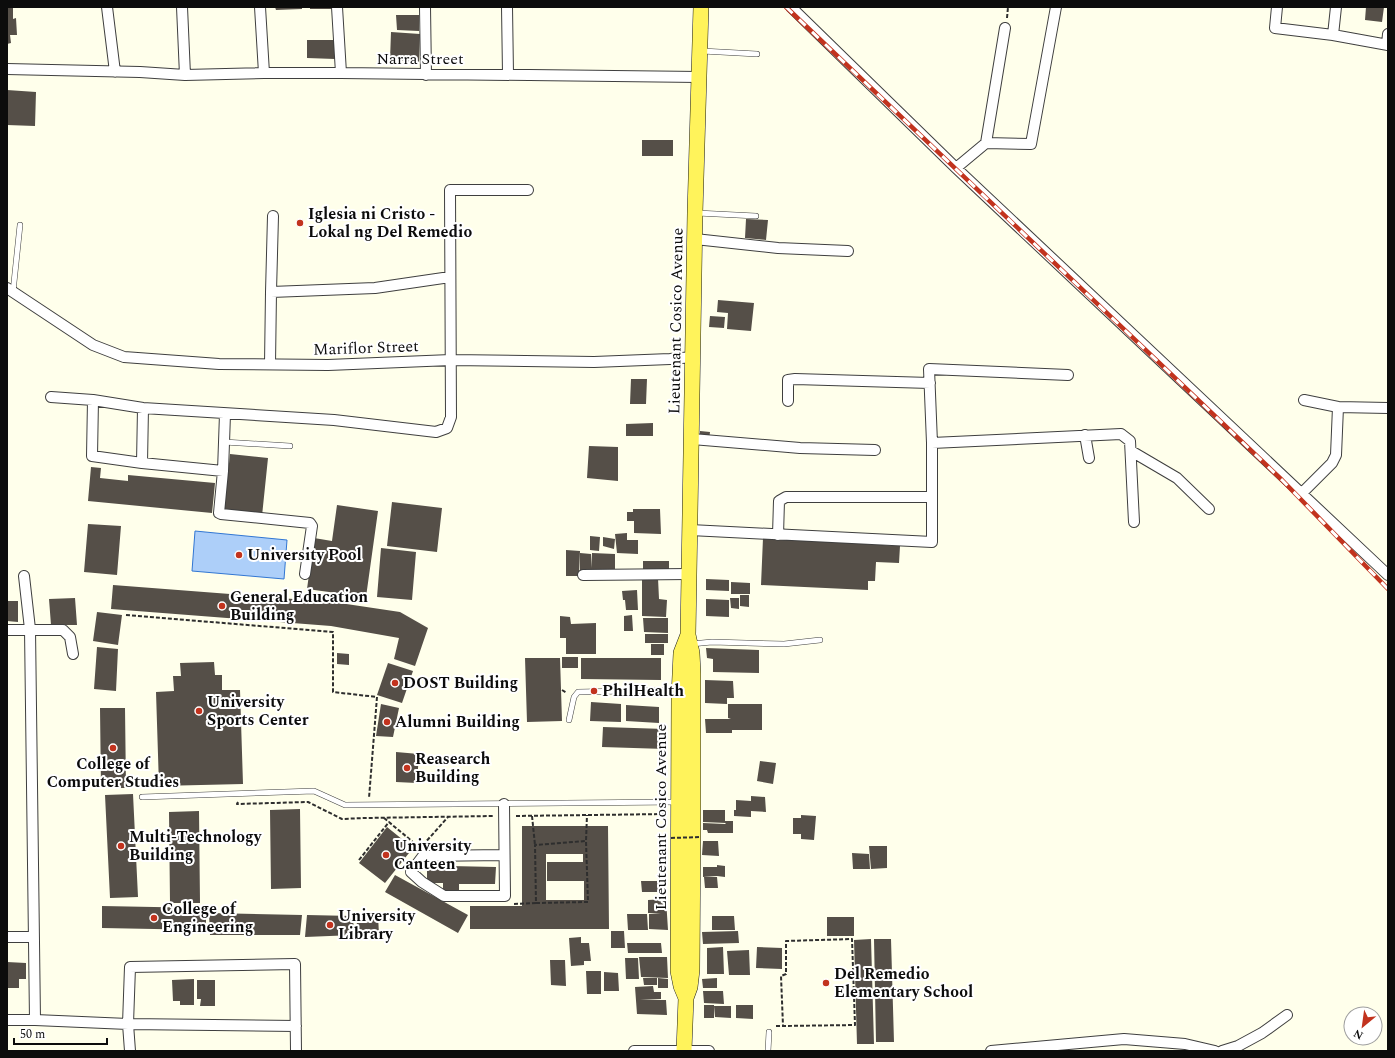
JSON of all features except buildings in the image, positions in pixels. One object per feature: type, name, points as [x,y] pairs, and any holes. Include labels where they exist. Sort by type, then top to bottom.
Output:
[{"type":"main road","name":"Lieutenant Cosico Avenue","points":[[686,998],[681,986],[678,971],[678,808],[681,653],[687,641],[690,574],[695,213],[701,7]]},
{"type":"main road","name":"Lieutenant Cosico Avenue","points":[[684,1051],[686,998],[690,987],[692,970],[693,673],[692,653],[687,641]]},
{"type":"street","points":[[107,7],[115,72]]},
{"type":"street","points":[[182,7],[185,75]]},
{"type":"street","points":[[260,7],[264,73]]},
{"type":"street","points":[[337,7],[341,73]]},
{"type":"street","points":[[425,7],[426,75]]},
{"type":"street","points":[[507,7],[508,74]]},
{"type":"street","points":[[791,7],[956,168],[1388,575]]},
{"type":"street","points":[[986,143],[1031,144],[1056,7]]},
{"type":"street","points":[[1277,7],[1275,28],[1334,35],[1388,45],[1388,34]]},
{"type":"street","points":[[1334,35],[1336,7]]},
{"type":"street","points":[[956,168],[986,143],[1005,28]]},
{"type":"street","name":"Narra Street","points":[[7,69],[140,72],[185,75],[341,73],[699,77]]},
{"type":"street","points":[[51,397],[92,400],[143,408],[334,420],[436,432],[447,428],[451,417],[450,190],[528,190]]},
{"type":"street","points":[[270,364],[273,216]]},
{"type":"street","points":[[695,239],[778,248],[848,251]]},
{"type":"street","points":[[271,292],[375,288],[450,277]]},
{"type":"street","name":"Mariflor Street","points":[[10,290],[50,318],[93,345],[124,357],[219,364],[328,365],[451,360],[594,362],[670,359],[693,356]]},
{"type":"street","points":[[690,530],[932,542],[932,443],[929,369],[1068,375]]},
{"type":"street","points":[[788,401],[788,380],[795,379],[930,383]]},
{"type":"street","points":[[92,400],[92,456],[142,463],[223,471]]},
{"type":"street","points":[[1304,400],[1338,407],[1388,408]]},
{"type":"street","points":[[1302,493],[1332,463],[1336,455],[1338,407]]},
{"type":"street","points":[[142,463],[143,408]]},
{"type":"street","points":[[225,414],[223,471],[219,510],[221,514],[310,523],[312,526],[305,574]]},
{"type":"street","points":[[932,443],[1121,434],[1130,441],[1134,522]]},
{"type":"street","points":[[1085,435],[1089,458]]},
{"type":"street","points":[[692,439],[792,447],[875,450]]},
{"type":"street","points":[[1131,451],[1177,478],[1210,509]]},
{"type":"street","points":[[778,535],[779,501],[786,497],[932,497]]},
{"type":"street","points":[[583,575],[690,574]]},
{"type":"street","points":[[24,576],[30,629],[35,1020]]},
{"type":"street","points":[[7,630],[63,630],[70,637],[73,654]]},
{"type":"street","points":[[504,804],[504,816],[504,855],[504,896],[444,896],[422,882],[411,872],[423,856],[504,855]]},
{"type":"street","points":[[7,937],[34,937]]},
{"type":"street","points":[[130,1051],[128,1024],[130,967],[295,964],[296,1051]]},
{"type":"street","points":[[1222,1051],[1238,1046],[1262,1033],[1287,1015]]},
{"type":"street","points":[[7,1020],[128,1024],[296,1026]]},
{"type":"street","points":[[991,1051],[1124,1039],[1185,1044],[1215,1051]]},
{"type":"street","points":[[634,1051],[709,1051]]},
{"type":"lane","points":[[700,50],[757,54]]},
{"type":"lane","points":[[695,213],[756,216]]},
{"type":"lane","points":[[10,290],[20,225]]},
{"type":"lane","points":[[224,442],[290,446]]},
{"type":"lane","points":[[687,641],[784,644],[820,640]]},
{"type":"lane","points":[[569,720],[574,697],[578,692],[680,690]]},
{"type":"lane","points":[[142,797],[314,791],[345,805],[504,804],[678,808]]},
{"type":"lane","points":[[768,1051],[769,1032]]},
{"type":"path","points":[[126,615],[333,632],[334,692],[377,697],[369,805],[365,818]]},
{"type":"path","points":[[238,804],[308,802],[342,820],[365,818],[587,815],[678,808]]},
{"type":"path","points":[[514,904],[588,902],[586,841],[587,815]]},
{"type":"path","points":[[532,816],[535,845],[536,903]]},
{"type":"path","points":[[384,818],[420,848],[448,817]]},
{"type":"path","points":[[359,860],[389,822]]},
{"type":"path","points":[[671,838],[701,837]]},
{"type":"path","points":[[535,845],[586,841]]},
{"type":"path","points":[[769,1032],[769,1026],[784,1026],[855,1025],[852,939],[786,941],[786,974],[781,976],[784,1026]]},
{"type":"water","name":"University Pool","points":[[195,531],[287,540],[284,579],[192,571]]},
{"type":"railway","points":[[786,7],[1282,480],[1388,589]]},
{"type":"place","name":"Iglesia ni Cristo - Lokal ng Del Remedio","points":[[300,223]]},
{"type":"place","name":"University Pool","points":[[239,555]]},
{"type":"place","name":"General Education Building","points":[[222,606]]},
{"type":"place","name":"DOST Building","points":[[395,683]]},
{"type":"place","name":"PhilHealth","points":[[594,691]]},
{"type":"place","name":"University Sports Center","points":[[199,711]]},
{"type":"place","name":"Alumni Building","points":[[387,722]]},
{"type":"place","name":"College of Computer Studies","points":[[113,748]]},
{"type":"place","name":"Reasearch Building","points":[[407,768]]},
{"type":"place","name":"Multi-Technology Building","points":[[121,846]]},
{"type":"place","name":"University Canteen","points":[[386,855]]},
{"type":"place","name":"College of Engineering","points":[[154,918]]},
{"type":"place","name":"University Library","points":[[330,925]]},
{"type":"place","name":"Del Remedio Elementary School","points":[[826,983]]}]
